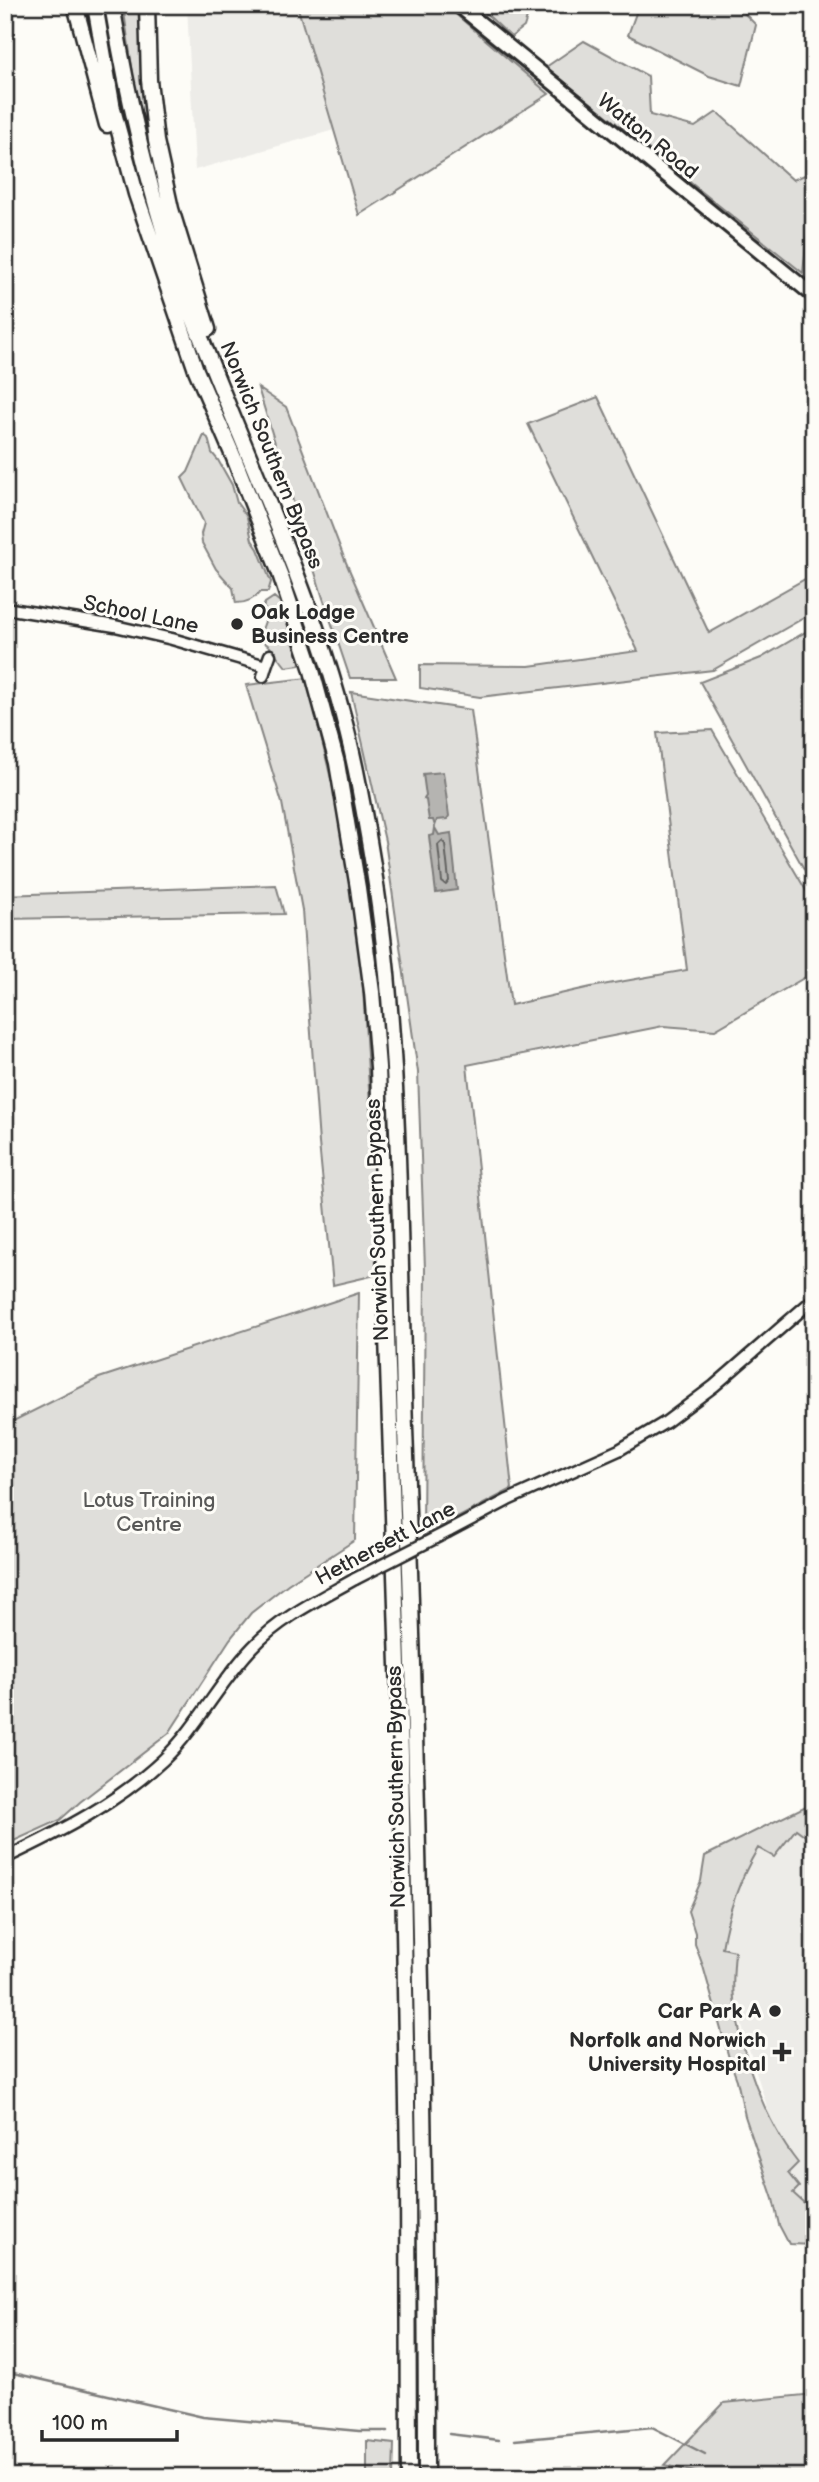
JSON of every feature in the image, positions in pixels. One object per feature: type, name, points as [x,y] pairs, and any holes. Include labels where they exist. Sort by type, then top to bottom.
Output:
[{"type":"highway","points":[[75,5],[105,119],[147,247],[196,370]]},
{"type":"highway","name":"Norwich Southern Bypass","points":[[95,5],[113,109],[136,194],[196,370],[280,574],[311,667],[337,763],[372,992],[377,1067],[401,1755],[409,2188],[409,2477]]},
{"type":"highway","name":"Norwich Southern Bypass","points":[[112,5],[139,146],[160,222],[186,299],[301,582],[323,644],[358,778],[380,908],[393,1048],[419,1844],[425,2136],[426,2477]]},
{"type":"highway","points":[[147,5],[149,80],[156,141],[171,209],[205,322],[256,453],[301,582]]},
{"type":"main road","name":"Watton Road","points":[[458,5],[814,296]]},
{"type":"street","name":"School Lane","points":[[5,608],[115,626],[266,666]]},
{"type":"street","name":"Hethersett Lane","points":[[5,1858],[109,1804],[132,1787],[166,1758],[254,1646],[306,1606],[508,1500],[619,1450],[666,1422],[714,1386],[814,1299]]},
{"type":"shaded area","points":[[187,5],[297,5],[334,130],[195,170]]},
{"type":"shaded area","name":"Norfolk and Norwich University Hospital","points":[[814,1817],[814,2224],[797,2204],[711,1926],[736,1857]]},
{"type":"green space","points":[[123,5],[141,5],[166,211],[136,95]]},
{"type":"green space","points":[[297,5],[445,5],[549,94],[359,215]]},
{"type":"green space","points":[[477,5],[531,5],[524,27],[511,37]]},
{"type":"green space","points":[[639,5],[736,5],[756,25],[741,86],[709,76],[628,35]]},
{"type":"green space","points":[[584,41],[648,76],[650,115],[695,127],[717,112],[793,180],[814,171],[814,221],[807,235],[803,273],[546,67]]},
{"type":"green space","points":[[258,388],[286,407],[345,560],[396,678],[350,678]]},
{"type":"green space","points":[[598,397],[709,633],[814,574],[814,612],[713,670],[480,697],[420,688],[420,665],[529,666],[638,651],[528,424]]},
{"type":"green space","points":[[204,435],[232,485],[237,503],[247,517],[252,540],[271,582],[268,592],[260,592],[246,602],[236,603],[233,588],[216,569],[202,543],[204,523],[182,478],[188,472]]},
{"type":"green space","points":[[274,597],[280,602],[299,665],[286,667],[261,640],[260,635],[268,613],[263,607]]},
{"type":"green space","points":[[814,627],[814,887],[700,682],[761,658]]},
{"type":"green space","points":[[307,678],[335,796],[361,954],[380,1274],[333,1285],[319,1143],[302,910],[282,803],[246,685]]},
{"type":"green space","points":[[351,692],[471,710],[511,1005],[687,970],[657,733],[712,730],[814,904],[814,972],[715,1030],[663,1026],[467,1065],[512,1489],[423,1536],[425,1269],[418,1072],[385,841]]},
{"type":"green space","points":[[276,885],[284,914],[5,919],[5,895]]},
{"type":"green space","name":"Lotus Training Centre","points":[[359,1293],[355,1540],[288,1584],[251,1613],[230,1639],[169,1733],[60,1820],[5,1845],[5,1425],[99,1378]]},
{"type":"green space","points":[[814,1802],[814,1837],[811,1840],[796,1829],[774,1857],[758,1848],[735,1896],[722,1948],[735,1951],[733,1993],[742,2042],[765,2107],[798,2163],[788,2173],[799,2187],[793,2193],[814,2212],[814,2245],[789,2244],[779,2225],[695,1944],[695,1933],[688,1911],[701,1881],[705,1856]]},
{"type":"green space","points":[[814,2394],[814,2477],[716,2477],[665,2465],[724,2403]]},
{"type":"green space","points":[[367,2441],[394,2444],[393,2477],[367,2477]]},
{"type":"water","points":[[443,772],[449,816],[447,819],[437,820],[435,826],[433,820],[429,820],[424,799],[426,796],[423,774]]},
{"type":"water","points":[[435,828],[439,835],[451,833],[457,890],[436,893],[429,836],[434,835]]},
{"type":"waterway","points":[[9,2372],[203,2417],[359,2431],[388,2431]]},
{"type":"waterway","points":[[515,2440],[652,2427],[705,2454]]},
{"type":"waterway","points":[[449,2434],[499,2440]]},
{"type":"place","name":"Oak Lodge Business Centre","points":[[237,624]]},
{"type":"place","name":"Car Park A","points":[[775,2011]]},
{"type":"place","name":"Norfolk and Norwich University Hospital","points":[[782,2052]]}]
